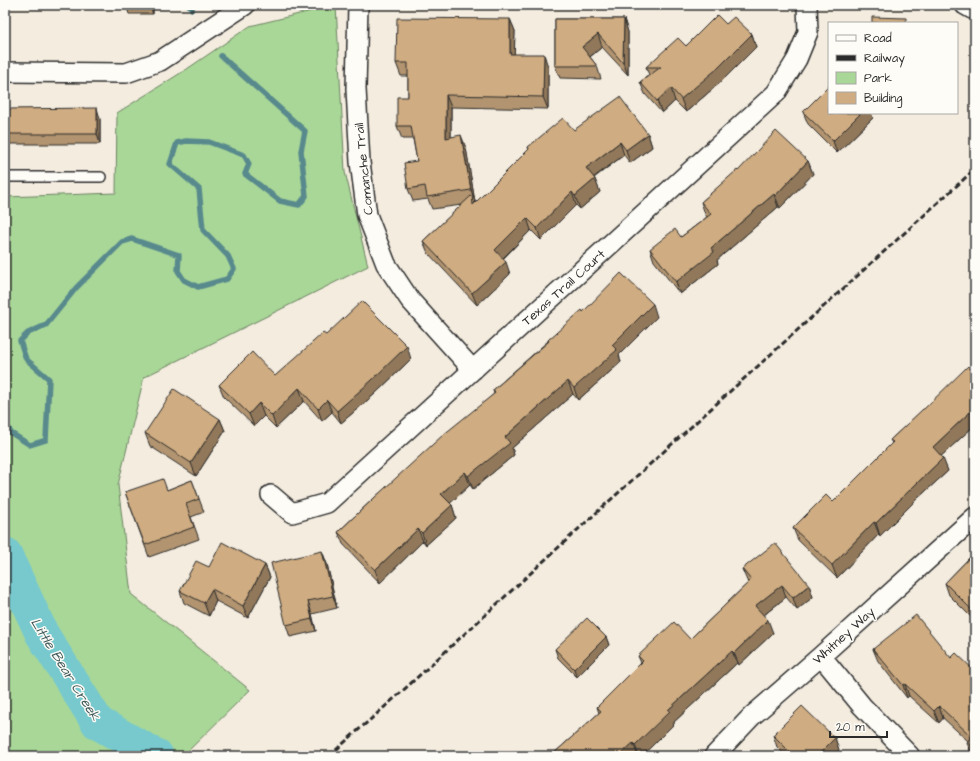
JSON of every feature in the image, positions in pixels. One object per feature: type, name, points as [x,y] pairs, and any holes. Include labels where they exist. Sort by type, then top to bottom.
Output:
[{"type":"street","points":[[5,72],[126,73],[160,61],[245,5]]},
{"type":"street","name":"Comanche Trail","points":[[358,5],[356,89],[360,162],[367,216],[386,264],[410,300],[473,370]]},
{"type":"street","name":"Texas Trail Court","points":[[271,495],[292,513],[327,503],[473,370],[776,93],[797,59],[808,32],[807,5]]},
{"type":"street","name":"Whitney Way","points":[[714,756],[752,716],[975,517]]},
{"type":"street","points":[[821,656],[862,706],[910,756]]},
{"type":"lane","points":[[5,177],[101,177]]},
{"type":"green space","points":[[336,5],[345,172],[368,266],[144,377],[118,485],[131,594],[250,690],[183,756],[5,756],[5,197],[116,193],[117,113],[187,69],[250,26]]},
{"type":"building","points":[[717,15],[726,24],[734,17],[752,34],[718,68],[681,99],[671,88],[657,101],[640,82],[661,67],[646,67],[678,38],[686,46]]},
{"type":"building","points":[[872,17],[906,18],[906,22],[872,22]]},
{"type":"building","points":[[397,18],[510,19],[510,54],[544,54],[543,97],[446,95],[446,138],[461,135],[471,190],[427,197],[425,186],[408,189],[404,163],[417,161],[411,126],[397,126],[397,97],[408,97],[408,63],[396,63]]},
{"type":"building","points":[[555,19],[624,19],[623,63],[598,34],[582,47],[597,66],[555,66]]},
{"type":"building","points":[[828,87],[828,114],[860,114],[833,141],[803,112]]},
{"type":"building","points":[[620,97],[648,134],[626,150],[620,142],[586,168],[595,179],[575,196],[572,192],[537,228],[527,218],[495,250],[506,262],[472,293],[423,241],[472,195],[473,205],[529,149],[528,147],[563,118],[574,130]]},
{"type":"building","points":[[97,108],[97,134],[5,134],[5,109]]},
{"type":"building","points":[[776,131],[808,161],[775,196],[774,194],[711,248],[714,252],[676,282],[650,249],[675,229],[681,237],[711,214],[701,202],[737,170],[738,171]]},
{"type":"building","points":[[621,273],[653,304],[612,345],[617,350],[574,388],[568,381],[505,437],[510,443],[468,476],[465,472],[441,494],[452,505],[422,533],[418,529],[375,570],[338,532],[443,435],[495,393],[493,390],[582,310],[583,312]]},
{"type":"building","points":[[362,301],[407,346],[337,411],[327,400],[318,409],[299,388],[272,416],[259,403],[249,414],[219,385],[252,352],[275,376],[323,333],[326,335]]},
{"type":"building","points":[[968,366],[975,373],[975,415],[971,411],[933,447],[943,458],[876,523],[874,522],[832,565],[793,528],[826,495],[833,502],[893,442],[890,440]]},
{"type":"building","points":[[174,389],[220,419],[191,463],[145,433]]},
{"type":"building","points":[[163,479],[167,490],[192,480],[199,499],[186,504],[194,527],[145,545],[125,492]]},
{"type":"building","points":[[222,542],[265,565],[243,606],[212,589],[204,603],[180,591],[196,561],[209,567]]},
{"type":"building","points":[[775,543],[809,585],[793,598],[782,585],[755,606],[768,620],[734,653],[732,651],[668,710],[670,711],[635,745],[633,743],[619,756],[552,755],[601,711],[597,707],[643,661],[638,656],[674,622],[690,639],[751,580],[742,569]]},
{"type":"building","points":[[322,551],[333,596],[308,601],[312,619],[286,625],[271,563]]},
{"type":"building","points":[[975,552],[975,613],[945,583]]},
{"type":"building","points":[[916,615],[951,658],[956,653],[975,671],[975,679],[970,684],[975,686],[975,747],[967,743],[971,736],[939,706],[934,711],[905,684],[903,685],[873,649]]},
{"type":"building","points":[[587,618],[606,637],[574,669],[555,649]]},
{"type":"building","points":[[802,706],[835,738],[817,756],[794,756],[773,735]]},
{"type":"waterway","points":[[189,5],[192,9]]},
{"type":"waterway","points":[[5,421],[11,433],[30,445],[46,440],[49,379],[26,359],[20,341],[28,333],[46,325],[76,288],[122,242],[132,239],[179,255],[178,271],[184,280],[198,287],[227,279],[234,269],[228,256],[203,230],[199,189],[170,164],[177,143],[186,141],[209,142],[244,155],[249,164],[245,174],[280,201],[299,205],[306,196],[301,151],[305,131],[221,56]]},
{"type":"waterway","name":"Little Bear Creek","points":[[5,554],[42,634],[98,723],[157,756]]},
{"type":"railway","points":[[329,756],[397,696],[975,169]]}]
